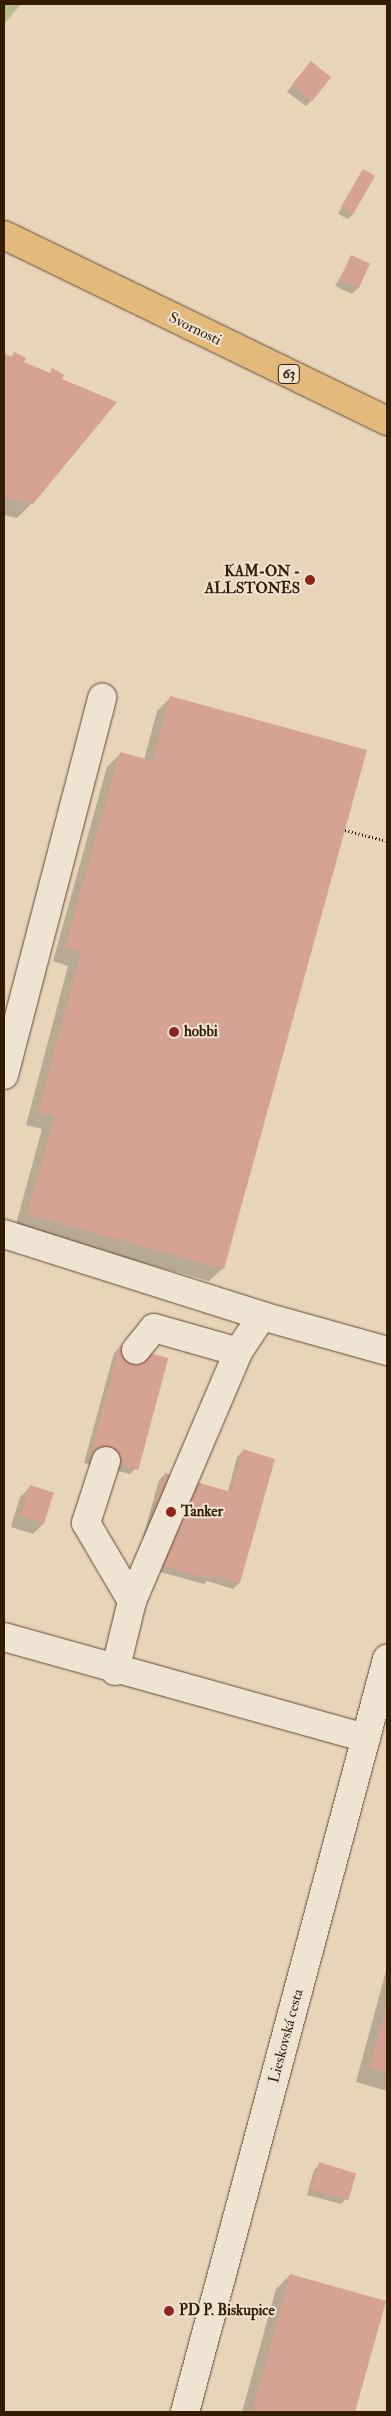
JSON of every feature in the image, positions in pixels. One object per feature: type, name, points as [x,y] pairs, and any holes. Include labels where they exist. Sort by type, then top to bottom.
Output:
[{"type":"main road","name":"Svornosti","points":[[4,235],[387,421]]},
{"type":"street","points":[[4,1075],[102,698]]},
{"type":"street","points":[[4,1234],[262,1316],[387,1351]]},
{"type":"street","points":[[115,1670],[132,1601],[238,1352],[262,1316]]},
{"type":"street","points":[[136,1350],[154,1328],[238,1352]]},
{"type":"street","points":[[106,1461],[86,1523],[132,1601]]},
{"type":"street","points":[[4,1637],[115,1670],[366,1738]]},
{"type":"street","name":"Lieskovská cesta","points":[[185,2412],[387,1659]]},
{"type":"path","points":[[345,830],[387,841]]},
{"type":"green space","points":[[4,4],[21,4],[4,24]]},
{"type":"building","points":[[311,61],[331,77],[312,101],[291,85]]},
{"type":"building","points":[[363,169],[375,176],[353,214],[341,207]]},
{"type":"building","points":[[351,255],[370,264],[359,288],[340,279]]},
{"type":"building","points":[[14,352],[26,358],[24,362],[50,373],[52,368],[64,375],[62,379],[117,402],[33,504],[4,497],[4,353],[12,357]]},
{"type":"building","name":"hobbi","points":[[170,696],[367,750],[224,1269],[27,1214],[55,1116],[38,1112],[81,952],[65,947],[120,752],[153,761]]},
{"type":"building","points":[[120,1345],[168,1358],[138,1470],[90,1457]]},
{"type":"building","points":[[243,1449],[275,1459],[240,1583],[212,1575],[211,1579],[140,1559],[165,1473],[231,1492]]},
{"type":"building","points":[[30,1485],[54,1493],[44,1523],[20,1515]]},
{"type":"building","points":[[387,2005],[387,2073],[369,2068]]},
{"type":"building","points":[[319,2162],[356,2173],[348,2200],[311,2189]]},
{"type":"building","points":[[290,2274],[386,2301],[355,2412],[252,2412]]},
{"type":"place","name":"KAM-ON - ALLSTONES","points":[[310,580]]},
{"type":"place","name":"hobbi","points":[[174,1032]]},
{"type":"place","name":"Tanker","points":[[171,1512]]},
{"type":"place","name":"PD P. Biskupice","points":[[169,2311]]}]
